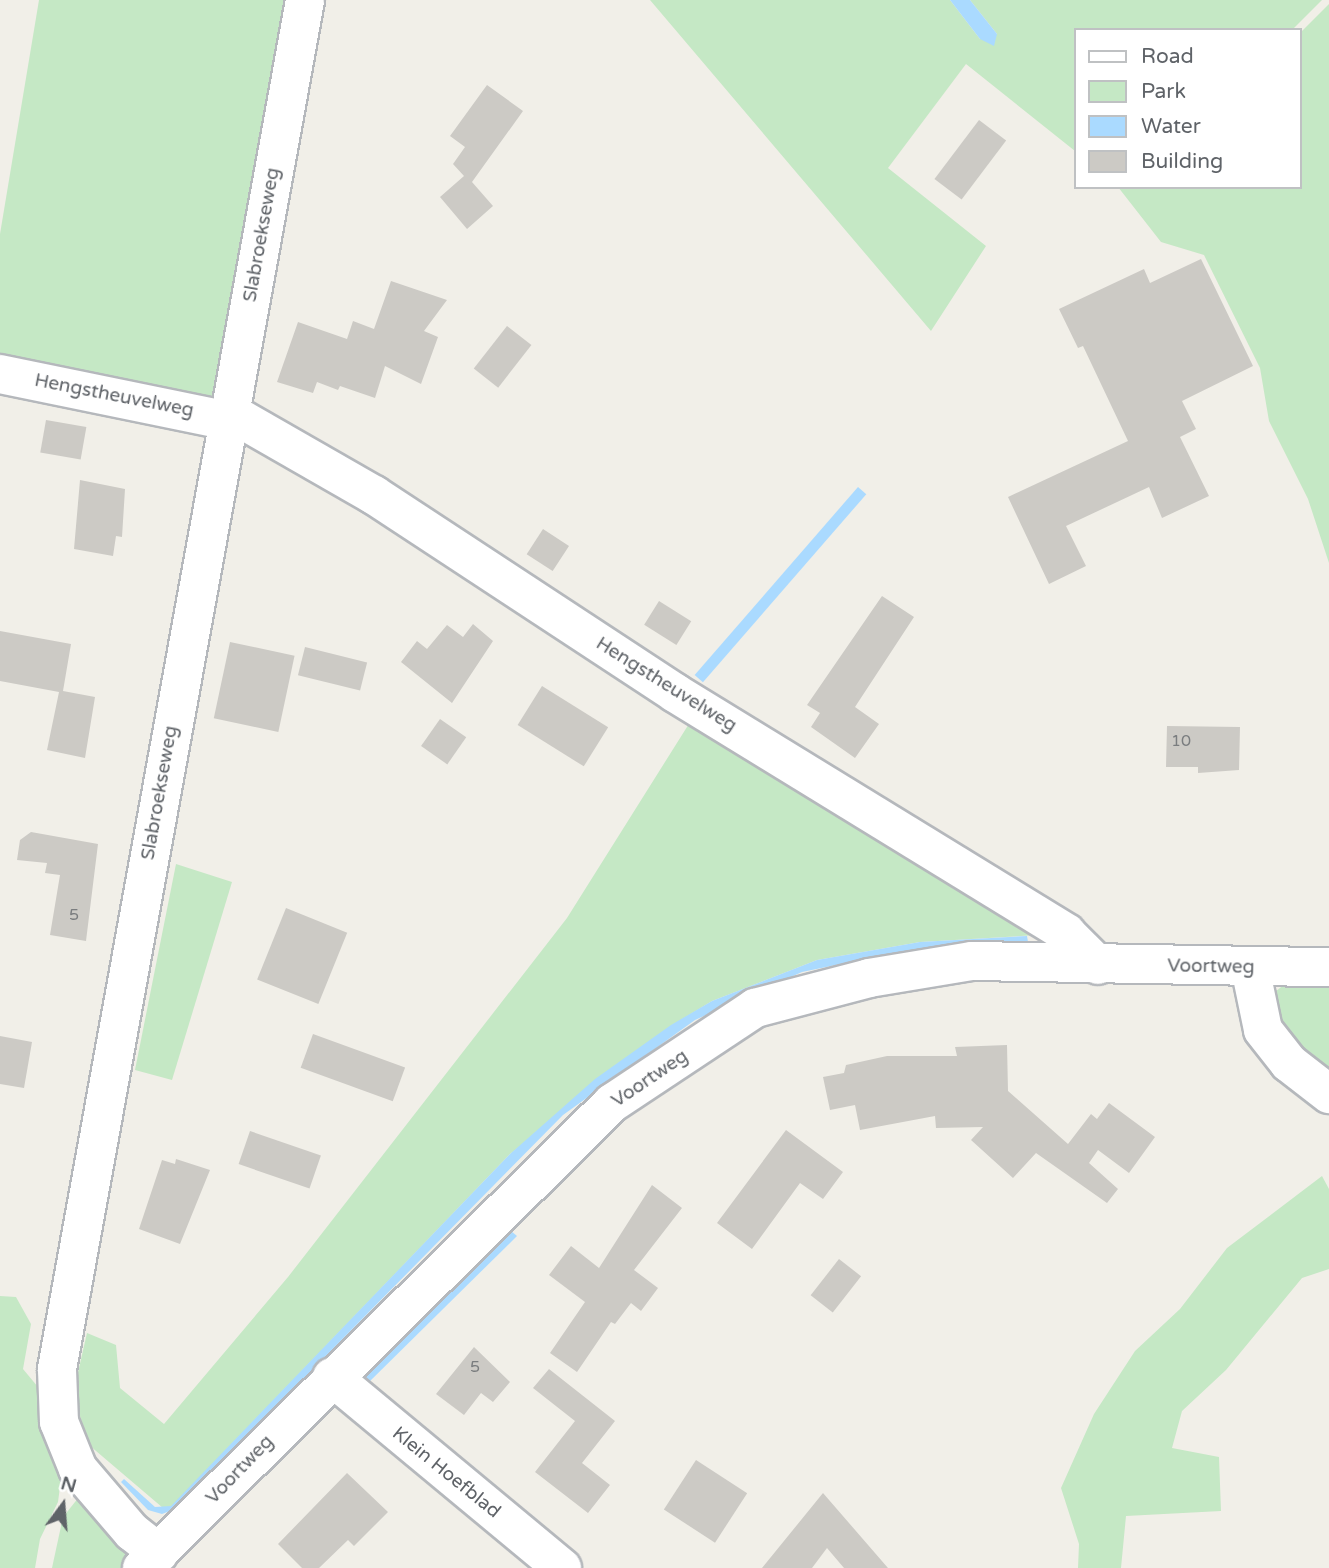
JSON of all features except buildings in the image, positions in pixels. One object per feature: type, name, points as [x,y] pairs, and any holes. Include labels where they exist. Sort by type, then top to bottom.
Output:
[{"type":"street","name":"Slabroekseweg","points":[[151,1560],[132,1532],[78,1469],[60,1422],[57,1369],[305,0]]},
{"type":"street","name":"Hengstheuvelweg","points":[[0,374],[228,417],[374,495],[674,693],[1066,933],[1098,965]]},
{"type":"street","name":"Voortweg","points":[[151,1560],[332,1377],[612,1103],[755,1009],[869,978],[972,961],[1329,967]]},
{"type":"street","points":[[1250,967],[1263,1030],[1289,1063],[1329,1094]]},
{"type":"street","name":"Klein Hoefblad","points":[[332,1377],[562,1568]]},
{"type":"green space","points":[[39,0],[293,0],[220,399],[201,400],[0,366],[0,234]]},
{"type":"green space","points":[[650,0],[950,0],[980,39],[997,34],[970,0],[1322,0],[1294,28],[1074,28],[1074,150],[966,64],[888,168],[986,246],[931,331]]},
{"type":"green space","points":[[1329,4],[1329,563],[1308,499],[1269,421],[1260,368],[1204,255],[1161,242],[1120,189],[1301,189],[1301,32]]},
{"type":"green space","points":[[692,719],[1038,935],[920,942],[817,960],[712,1001],[671,1026],[510,1154],[171,1507],[163,1508],[89,1445],[73,1394],[87,1333],[116,1345],[120,1388],[164,1424],[288,1277],[567,918]]},
{"type":"green space","points":[[176,864],[232,882],[172,1080],[135,1070]]},
{"type":"green space","points":[[1329,977],[1329,1083],[1283,1042],[1275,992],[1286,983]]},
{"type":"green space","points":[[1322,1176],[1329,1189],[1329,1269],[1302,1278],[1226,1370],[1182,1411],[1172,1448],[1219,1457],[1221,1511],[1126,1516],[1121,1568],[1078,1568],[1079,1544],[1061,1488],[1094,1414],[1135,1351],[1180,1309],[1227,1248]]},
{"type":"green space","points":[[0,1296],[16,1297],[31,1324],[23,1369],[43,1393],[63,1464],[58,1502],[40,1539],[35,1568],[0,1568]]},
{"type":"green space","points":[[83,1492],[127,1552],[124,1568],[52,1568],[63,1517]]},
{"type":"water","points":[[950,0],[970,0],[997,34],[994,46],[980,39]]},
{"type":"water","points":[[858,487],[866,494],[703,682],[695,675]]},
{"type":"water","points":[[1027,936],[1028,942],[894,953],[802,972],[695,1020],[563,1115],[175,1509],[162,1514],[148,1510],[121,1482],[124,1479],[155,1507],[171,1506],[510,1154],[595,1079],[671,1025],[712,1001],[817,960],[920,942]]},
{"type":"water","points":[[511,1231],[517,1236],[365,1386],[363,1379]]}]
